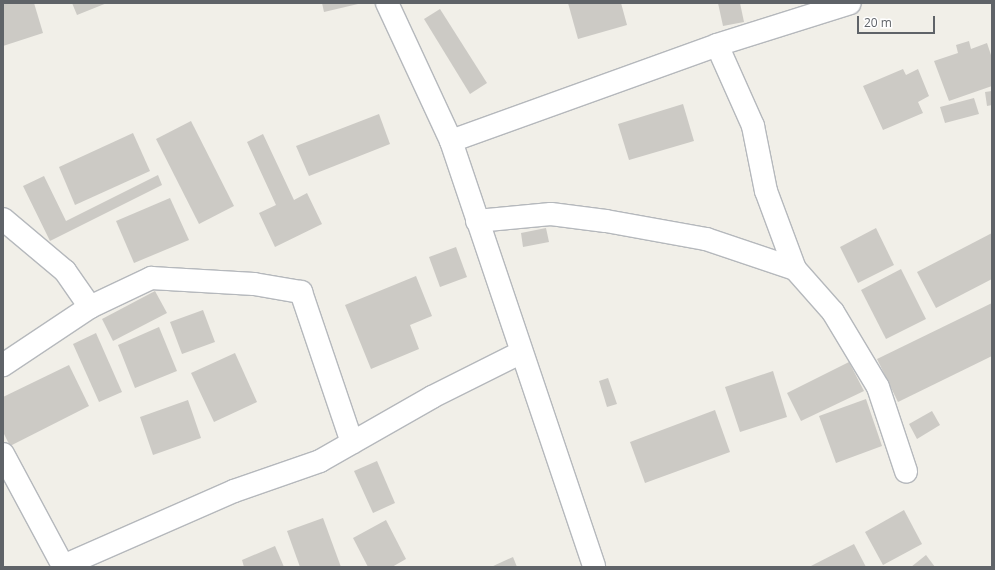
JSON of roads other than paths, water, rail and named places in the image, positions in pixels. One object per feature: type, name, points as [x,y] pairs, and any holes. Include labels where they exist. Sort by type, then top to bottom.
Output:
[{"type":"street","points":[[387,3],[451,141],[520,353],[594,567]]},
{"type":"street","points":[[451,141],[718,45],[850,3]]},
{"type":"street","points":[[718,45],[753,126],[766,191],[795,268],[833,312],[878,387],[906,472]]},
{"type":"street","points":[[477,221],[551,214],[606,221],[706,239],[795,268]]},
{"type":"street","points":[[3,219],[65,271],[90,307]]},
{"type":"street","points":[[3,366],[90,307],[151,278],[254,284],[301,292],[352,443]]},
{"type":"street","points":[[3,454],[62,566],[234,491],[320,461],[520,353]]}]
